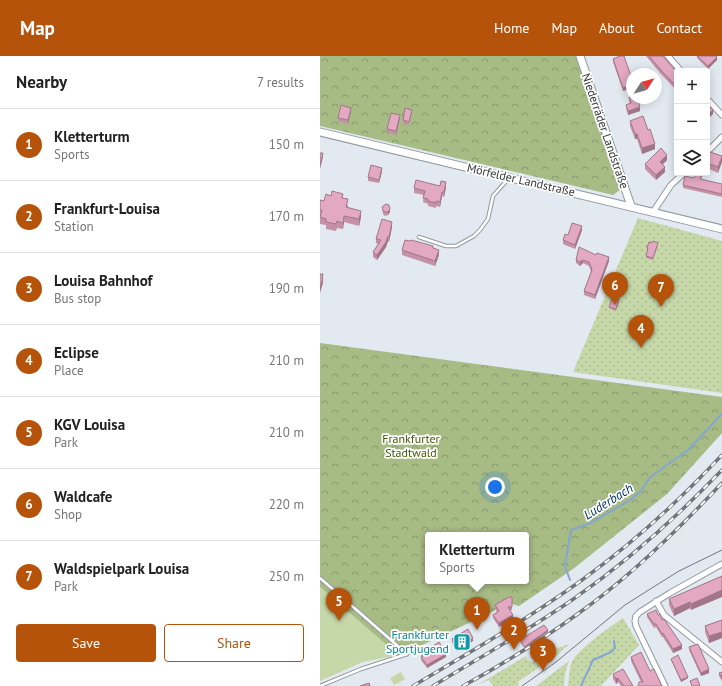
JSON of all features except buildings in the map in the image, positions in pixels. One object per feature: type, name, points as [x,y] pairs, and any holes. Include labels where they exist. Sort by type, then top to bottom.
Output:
[{"type":"main road","name":"Niederräder Landstraße","points":[[580,56],[631,206]]},
{"type":"main road","name":"Mörfelder Landstraße","points":[[320,132],[722,229]]},
{"type":"street","points":[[668,56],[678,68]]},
{"type":"street","points":[[710,102],[722,114]]},
{"type":"street","points":[[710,149],[722,136]]},
{"type":"street","points":[[653,212],[671,185],[681,176]]},
{"type":"street","points":[[665,686],[636,626],[636,616],[656,601],[713,567],[722,564]]},
{"type":"street","points":[[656,601],[664,615],[722,662]]},
{"type":"lane","points":[[419,237],[446,246],[456,246],[474,236],[488,219],[494,196],[510,178]]},
{"type":"lane","points":[[320,578],[407,654],[361,669],[320,686]]},
{"type":"green space","points":[[320,56],[576,56],[621,189],[613,195],[320,126]]},
{"type":"green space","points":[[638,218],[722,241],[722,393],[573,372]]},
{"type":"green space","name":"Frankfurter Stadtwald","points":[[320,343],[722,397],[722,433],[667,494],[573,569],[519,606],[508,603],[399,656],[320,587]]},
{"type":"green space","points":[[320,587],[398,655],[363,662],[320,681]]},
{"type":"green space","points":[[623,618],[639,645],[601,686],[568,686],[570,667],[579,652]]},
{"type":"green space","points":[[569,644],[555,657],[544,653]]},
{"type":"green space","points":[[526,656],[528,660],[532,662],[541,658],[541,656],[551,659],[518,682],[519,684],[517,686],[493,686],[489,680],[479,684]]},
{"type":"green space","points":[[569,661],[565,673],[564,686],[536,686]]},
{"type":"green space","points":[[401,672],[405,679],[394,685],[390,678]]},
{"type":"waterway","name":"Luderbach","points":[[570,580],[565,566],[571,530],[591,523],[630,500],[641,491],[650,477],[688,450],[722,414]]},
{"type":"waterway","name":"Luderbach","points":[[581,686],[593,660],[611,652],[615,648],[614,641]]},
{"type":"tram line","points":[[522,686],[556,662],[625,605],[679,571],[722,550]]},
{"type":"railway","points":[[413,686],[520,622],[601,566],[655,521],[722,455]]},
{"type":"railway","points":[[433,686],[538,623],[572,600],[632,555],[687,505],[722,470]]},
{"type":"railway","points":[[463,686],[537,642],[598,599],[654,552],[722,483]]},
{"type":"place","name":"Waldcafe","points":[[615,305]]},
{"type":"place","name":"Waldspielpark Louisa","points":[[661,307]]},
{"type":"place","name":"Eclipse","points":[[641,348]]},
{"type":"place","name":"KGV Louisa","points":[[339,621]]},
{"type":"place","name":"Kletterturm","points":[[477,630]]},
{"type":"place","name":"Frankfurter Sportjugend","points":[[462,642]]},
{"type":"place","name":"Frankfurt-Louisa","points":[[514,650]]},
{"type":"place","name":"Louisa Bahnhof","points":[[543,671]]}]
